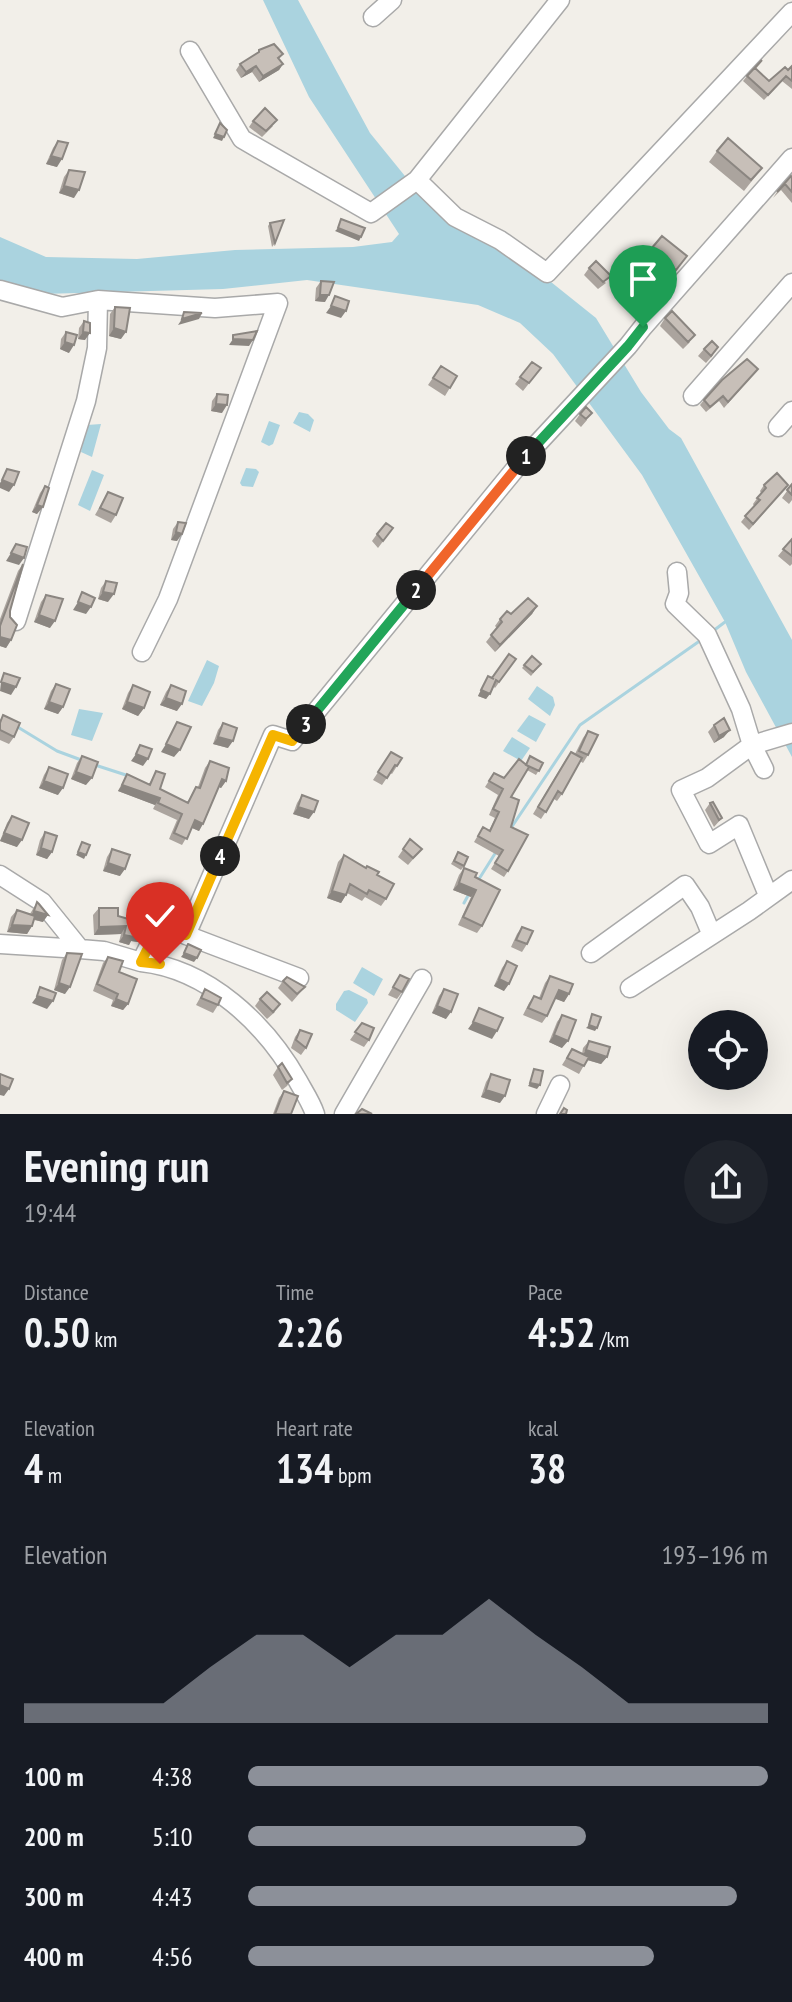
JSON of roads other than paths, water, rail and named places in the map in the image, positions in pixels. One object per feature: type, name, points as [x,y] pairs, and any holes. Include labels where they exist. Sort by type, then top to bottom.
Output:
[{"type":"street","points":[[373,17],[392,0]]},
{"type":"street","points":[[190,51],[242,139],[371,213],[415,181],[560,0]]},
{"type":"street","points":[[415,181],[455,217],[500,240],[547,273],[792,12]]},
{"type":"street","points":[[186,935],[273,735],[292,741],[525,457],[628,346],[792,158]]},
{"type":"street","points":[[693,396],[792,283]]},
{"type":"street","points":[[0,290],[62,307],[98,300],[215,308],[278,303],[168,599],[142,652]]},
{"type":"street","points":[[16,621],[86,401],[97,348],[98,300]]},
{"type":"street","points":[[778,427],[792,411]]},
{"type":"street","points":[[677,572],[679,593],[675,604],[707,635],[764,769]]},
{"type":"street","points":[[768,895],[739,825],[709,844],[681,790],[707,778],[752,745],[784,735]]},
{"type":"street","points":[[0,875],[42,902],[80,949]]},
{"type":"street","points":[[630,988],[792,880]]},
{"type":"street","points":[[591,953],[685,885],[700,907],[711,933]]},
{"type":"street","points":[[141,962],[161,922],[186,935],[299,978]]},
{"type":"street","points":[[0,944],[104,951],[160,964],[199,979],[249,1017],[285,1057],[315,1114]]},
{"type":"street","points":[[344,1114],[422,979]]},
{"type":"street","points":[[546,1114],[560,1085]]},
{"type":"water","points":[[263,0],[298,0],[370,133],[409,181],[536,270],[596,318],[641,392],[669,429],[681,438],[792,640],[792,757],[746,672],[725,622],[642,475],[553,354],[520,323],[478,305],[307,280],[223,289],[42,294],[0,283],[0,237],[46,257],[137,259],[235,250],[353,247],[392,242],[399,234],[309,97]]},
{"type":"water","points":[[299,412],[308,414],[314,420],[310,432],[293,423]]},
{"type":"water","points":[[269,421],[280,425],[273,444],[269,446],[261,442]]},
{"type":"water","points":[[101,424],[92,457],[81,452],[87,425]]},
{"type":"water","points":[[246,468],[259,472],[253,487],[240,483]]},
{"type":"water","points":[[92,470],[104,475],[90,511],[78,505]]},
{"type":"water","points":[[207,660],[219,666],[202,706],[188,701]]},
{"type":"water","points":[[537,686],[553,697],[555,705],[550,716],[528,699]]},
{"type":"water","points":[[79,709],[103,713],[92,741],[71,735]]},
{"type":"water","points":[[529,715],[546,724],[536,742],[517,731]]},
{"type":"water","points":[[512,737],[530,748],[521,761],[503,751]]},
{"type":"water","points":[[362,967],[383,979],[374,996],[353,983]]},
{"type":"water","points":[[349,990],[367,999],[368,1003],[355,1022],[336,1010],[344,991]]},
{"type":"waterway","points":[[713,631],[725,622]]},
{"type":"waterway","points":[[511,828],[580,725],[701,640]]},
{"type":"waterway","points":[[16,726],[57,751],[84,761]]},
{"type":"waterway","points":[[95,765],[129,776]]},
{"type":"waterway","points":[[479,879],[496,852]]},
{"type":"waterway","points":[[464,903],[470,892]]}]
